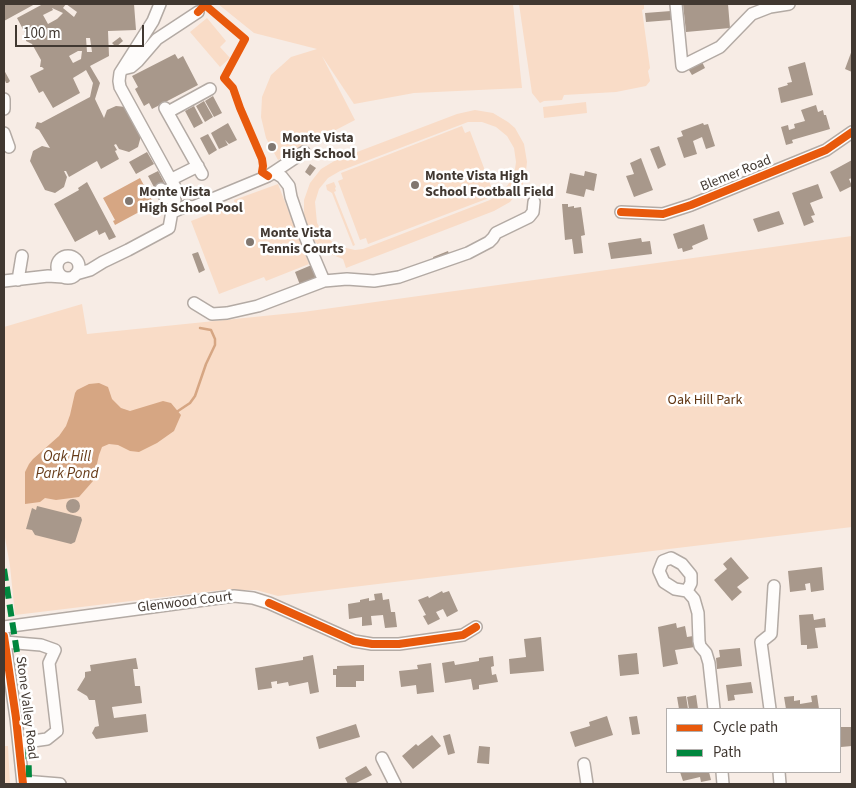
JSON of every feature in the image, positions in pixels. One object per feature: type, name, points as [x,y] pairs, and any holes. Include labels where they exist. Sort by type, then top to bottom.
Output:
[{"type":"street","points":[[77,268],[90,270],[169,228],[176,189],[120,87],[119,81],[122,70],[153,21],[160,4]]},
{"type":"street","points":[[676,4],[682,66],[720,47],[752,14],[770,7],[789,4]]},
{"type":"street","points":[[122,70],[131,67],[157,39],[198,12]]},
{"type":"street","points":[[172,179],[200,170],[166,110],[210,89]]},
{"type":"street","points":[[4,99],[4,109]]},
{"type":"street","name":"Blemer Road","points":[[621,212],[663,214],[691,206],[826,150],[852,132]]},
{"type":"street","points":[[4,133],[9,147]]},
{"type":"street","points":[[173,212],[186,206],[193,207],[268,176],[304,152]]},
{"type":"street","points":[[274,172],[282,177],[289,186],[302,229],[324,281]]},
{"type":"street","points":[[161,189],[165,197],[175,200]]},
{"type":"street","points":[[194,303],[212,314],[227,313],[258,306],[324,281],[347,279],[363,281],[388,280],[468,253],[488,242],[496,232],[529,217],[533,212],[534,202]]},
{"type":"street","points":[[18,280],[22,256]]},
{"type":"street","points":[[48,276],[61,259],[67,256],[73,258],[77,268]]},
{"type":"street","points":[[57,266],[58,272],[63,277]]},
{"type":"street","points":[[4,281],[48,276],[70,278],[77,268]]},
{"type":"street","points":[[770,708],[761,642],[771,634],[774,586]]},
{"type":"street","points":[[686,591],[694,599],[698,613],[699,642],[708,658],[714,708]]},
{"type":"street","name":"Glenwood Court","points":[[4,627],[234,596],[253,598],[269,603],[354,641],[372,644],[400,644],[463,635],[476,627]]},
{"type":"street","points":[[4,639],[41,645],[54,650],[49,662],[57,731],[47,739],[19,743]]},
{"type":"street","name":"Stone Valley Road","points":[[4,639],[23,782]]},
{"type":"street","points":[[382,758],[395,784]]},
{"type":"street","points":[[584,764],[587,784]]},
{"type":"street","points":[[23,782],[60,784]]},
{"type":"green space","points":[[218,4],[513,4],[522,88],[414,93],[354,104],[322,56],[355,120],[278,160],[266,138],[261,117],[262,97],[271,75],[291,57],[317,49],[254,33]]},
{"type":"green space","points":[[519,4],[644,4],[644,9],[642,10],[650,81],[646,86],[616,92],[564,95],[562,100],[540,103],[532,93]]},
{"type":"green space","points":[[207,18],[226,41],[220,47],[230,58],[220,67],[190,32]]},
{"type":"green space","points":[[586,102],[587,113],[544,118],[543,107]]},
{"type":"green space","points":[[475,110],[493,113],[515,128],[524,144],[527,162],[525,179],[521,188],[510,202],[494,211],[346,268],[343,259],[330,254],[316,243],[310,235],[304,218],[304,200],[310,183],[321,169],[336,160],[457,114]],"holes":[[[468,122],[482,122],[496,127],[507,136],[514,148],[516,162],[514,176],[502,193],[490,200],[363,249],[355,250],[342,247],[324,235],[317,223],[315,202],[319,189],[328,178],[340,171]]]},
{"type":"green space","name":"Monte Vista High School Football Field","points":[[462,126],[465,133],[470,131],[492,189],[487,192],[489,198],[368,244],[366,238],[360,240],[338,181],[343,179],[341,173]]},
{"type":"green space","points":[[334,182],[336,191],[334,192],[355,245],[353,246],[332,193],[327,190],[326,185]]},
{"type":"green space","name":"Monte Vista Tennis Courts","points":[[278,184],[309,264],[266,281],[264,277],[219,294],[191,221],[235,204],[234,200]]},
{"type":"green space","name":"Oak Hill Park","points":[[852,236],[852,527],[278,596],[256,590],[222,590],[15,615],[4,532],[4,327],[82,304],[87,334],[303,312]]},
{"type":"green space","points":[[4,746],[8,746],[10,784],[4,784]]},
{"type":"water","name":"Monte Vista High School Pool","points":[[140,178],[154,204],[115,225],[113,221],[115,220],[103,198]]},
{"type":"water","name":"Oak Hill Park Pond","points":[[99,383],[108,387],[112,399],[121,408],[130,411],[163,401],[171,403],[181,415],[174,431],[157,443],[139,452],[130,451],[118,445],[109,444],[102,447],[93,481],[79,497],[56,500],[45,498],[40,502],[25,504],[25,472],[29,464],[59,436],[66,426],[77,390],[89,384]]},
{"type":"building","points":[[4,4],[35,4],[4,21]]},
{"type":"building","points":[[43,4],[66,4],[134,4],[136,30],[108,31],[109,56],[90,66],[100,83],[95,99],[104,118],[107,110],[116,106],[126,107],[141,136],[138,147],[129,152],[119,149],[116,144],[114,145],[117,150],[115,151],[119,159],[101,169],[97,161],[69,177],[66,171],[64,171],[67,177],[64,187],[55,193],[45,190],[30,161],[33,151],[42,146],[50,148],[39,130],[35,128],[37,122],[41,123],[90,97],[93,83],[86,70],[73,78],[80,93],[53,108],[43,91],[39,93],[30,76],[44,69],[40,67],[41,60],[32,44],[26,41],[26,35],[17,18]],"holes":[[[66,4],[77,12],[74,17],[63,8]],[[52,8],[63,13],[48,24],[43,15],[53,10]],[[86,38],[90,38],[92,52],[87,52]],[[78,51],[82,51],[81,59],[73,63],[69,56]]]},
{"type":"building","points":[[683,4],[728,4],[730,28],[686,32]]},
{"type":"building","points":[[671,11],[671,20],[646,22],[645,13]]},
{"type":"building","points":[[120,37],[123,41],[116,47],[112,43]]},
{"type":"building","points":[[852,50],[852,72],[845,69]]},
{"type":"building","points":[[175,54],[178,59],[183,56],[198,85],[152,109],[149,103],[144,106],[135,89],[138,87],[132,76]]},
{"type":"building","points":[[701,60],[705,68],[692,75],[687,67]]},
{"type":"building","points":[[805,62],[813,95],[781,103],[778,88],[792,82],[788,67]]},
{"type":"building","points":[[4,70],[10,81],[8,83],[6,83],[4,78]]},
{"type":"building","points":[[213,96],[222,113],[214,117],[205,101]]},
{"type":"building","points":[[204,101],[213,117],[205,122],[196,106]]},
{"type":"building","points":[[816,105],[818,112],[823,110],[824,115],[826,115],[830,129],[792,140],[793,143],[786,145],[781,127],[788,125],[789,130],[795,128],[794,124],[805,121],[801,110]]},
{"type":"building","points":[[194,106],[203,123],[194,128],[185,111]]},
{"type":"building","points":[[228,123],[237,140],[229,144],[225,140],[228,145],[219,149],[211,133]]},
{"type":"building","points":[[703,123],[704,125],[708,124],[715,146],[706,149],[702,137],[693,141],[697,154],[684,158],[677,138],[683,136],[681,131]]},
{"type":"building","points":[[208,134],[217,150],[209,155],[200,138]]},
{"type":"building","points":[[659,146],[666,165],[658,169],[650,149]]},
{"type":"building","points":[[147,152],[154,164],[136,174],[129,162]]},
{"type":"building","points":[[641,158],[653,190],[634,197],[626,176],[634,174],[630,163]]},
{"type":"building","points":[[852,160],[852,178],[849,179],[852,186],[840,192],[830,172]]},
{"type":"building","points":[[310,164],[316,168],[310,176],[305,172]]},
{"type":"building","points":[[158,171],[165,184],[155,189],[148,176]]},
{"type":"building","points":[[585,171],[597,174],[594,191],[586,189],[584,197],[566,193],[570,173],[584,176]]},
{"type":"building","points":[[87,182],[116,237],[109,240],[105,232],[99,235],[97,230],[75,242],[54,204],[79,190],[78,188]]},
{"type":"building","points":[[818,184],[823,198],[810,203],[815,215],[811,216],[814,222],[804,226],[792,193]]},
{"type":"building","points":[[562,204],[568,204],[568,207],[574,206],[574,208],[581,207],[585,235],[581,236],[583,253],[574,254],[572,239],[565,240]]},
{"type":"building","points":[[779,211],[784,224],[758,232],[753,219]]},
{"type":"building","points":[[704,224],[708,239],[692,246],[693,249],[683,252],[682,248],[678,249],[673,234]]},
{"type":"building","points":[[641,238],[642,242],[650,241],[652,254],[611,259],[608,243]]},
{"type":"building","points":[[448,251],[450,257],[434,262],[433,257]]},
{"type":"building","points":[[198,252],[205,270],[199,273],[192,254]]},
{"type":"building","points":[[314,264],[319,278],[300,285],[295,272]]},
{"type":"building","points":[[73,499],[78,501],[80,506],[78,511],[73,513],[68,511],[66,506],[68,501]]},
{"type":"building","points":[[37,506],[81,517],[82,520],[75,542],[71,544],[35,535],[32,530],[26,529],[32,508],[36,510]]},
{"type":"building","points":[[731,557],[749,578],[737,587],[742,592],[732,601],[714,580],[727,569],[723,564]]},
{"type":"building","points":[[822,567],[824,590],[811,592],[810,583],[805,584],[806,590],[790,592],[788,571]]},
{"type":"building","points":[[442,591],[443,593],[449,591],[458,611],[447,617],[443,609],[436,612],[440,619],[428,625],[423,616],[426,615],[418,600],[428,596],[429,598]]},
{"type":"building","points":[[382,593],[383,600],[389,599],[391,612],[395,612],[397,627],[385,628],[383,615],[371,616],[372,625],[362,626],[362,617],[349,619],[348,604],[369,598],[369,601],[375,600],[374,594]]},
{"type":"building","points":[[813,614],[814,620],[825,618],[826,627],[815,628],[818,648],[807,649],[807,645],[801,645],[799,615]]},
{"type":"building","points":[[676,623],[677,628],[685,626],[687,637],[693,636],[695,647],[675,650],[678,664],[663,667],[658,627]]},
{"type":"building","points":[[541,637],[544,671],[510,674],[509,659],[526,657],[524,639]]},
{"type":"building","points":[[740,648],[742,666],[717,669],[716,658],[720,657],[719,650]]},
{"type":"building","points":[[637,653],[639,674],[620,676],[618,655]]},
{"type":"building","points":[[313,655],[319,692],[310,694],[308,682],[289,686],[288,682],[277,684],[277,681],[271,682],[272,688],[258,690],[255,668],[303,660],[303,657]]},
{"type":"building","points":[[493,656],[494,666],[491,667],[492,675],[496,674],[498,682],[479,685],[479,689],[473,690],[471,679],[445,683],[442,663],[454,661],[455,665],[479,661],[479,658]]},
{"type":"building","points":[[136,658],[138,669],[133,669],[135,686],[140,686],[142,703],[112,707],[114,718],[146,714],[148,732],[96,739],[92,733],[95,727],[99,726],[95,700],[89,700],[87,696],[77,690],[85,677],[85,672],[91,671],[90,665]]},
{"type":"building","points":[[431,663],[434,692],[417,694],[416,685],[401,687],[399,671],[418,669],[417,665]]},
{"type":"building","points":[[364,665],[364,681],[356,681],[356,687],[336,687],[336,675],[333,675],[333,669],[337,669],[337,666]]},
{"type":"building","points":[[751,682],[753,693],[734,695],[735,700],[728,701],[726,685]]},
{"type":"building","points":[[696,695],[698,708],[689,708],[687,697]]},
{"type":"building","points":[[817,695],[819,708],[786,708],[784,697],[794,696],[794,701],[800,700],[800,704],[812,702],[811,696]]},
{"type":"building","points":[[686,696],[688,708],[679,708],[677,697]]},
{"type":"building","points":[[607,716],[613,735],[575,747],[570,732],[590,726],[589,722]]},
{"type":"building","points":[[637,716],[640,734],[632,735],[629,717]]},
{"type":"building","points":[[356,724],[360,737],[319,749],[316,737]]},
{"type":"building","points":[[841,727],[852,727],[852,746],[841,747]]},
{"type":"building","points":[[450,734],[455,753],[448,755],[443,736]]},
{"type":"building","points":[[432,735],[441,746],[413,769],[402,756],[416,744],[418,746]]},
{"type":"building","points":[[479,746],[490,747],[489,764],[477,763]]},
{"type":"building","points":[[366,766],[372,775],[354,784],[348,784],[345,778]]},
{"type":"building","points":[[680,773],[709,773],[711,780],[701,782],[700,777],[683,781]]},
{"type":"waterway","points":[[178,411],[190,403],[195,396],[215,345],[215,339],[211,330],[200,328]]},
{"type":"marked path","points":[[4,569],[28,735],[29,780]]},
{"type":"cycle path","points":[[198,12],[205,5],[245,39],[224,78],[233,88],[262,159],[262,172],[268,176]]},
{"type":"cycle path","points":[[621,212],[663,214],[691,205],[826,150],[852,132]]},
{"type":"cycle path","points":[[269,603],[354,641],[372,644],[399,644],[463,635],[476,627]]},
{"type":"cycle path","points":[[4,636],[23,784]]},
{"type":"place","name":"Monte Vista High School","points":[[272,147]]},
{"type":"place","name":"Monte Vista High School Football Field","points":[[415,185]]},
{"type":"place","name":"Monte Vista High School Pool","points":[[129,201]]},
{"type":"place","name":"Monte Vista Tennis Courts","points":[[250,242]]}]
